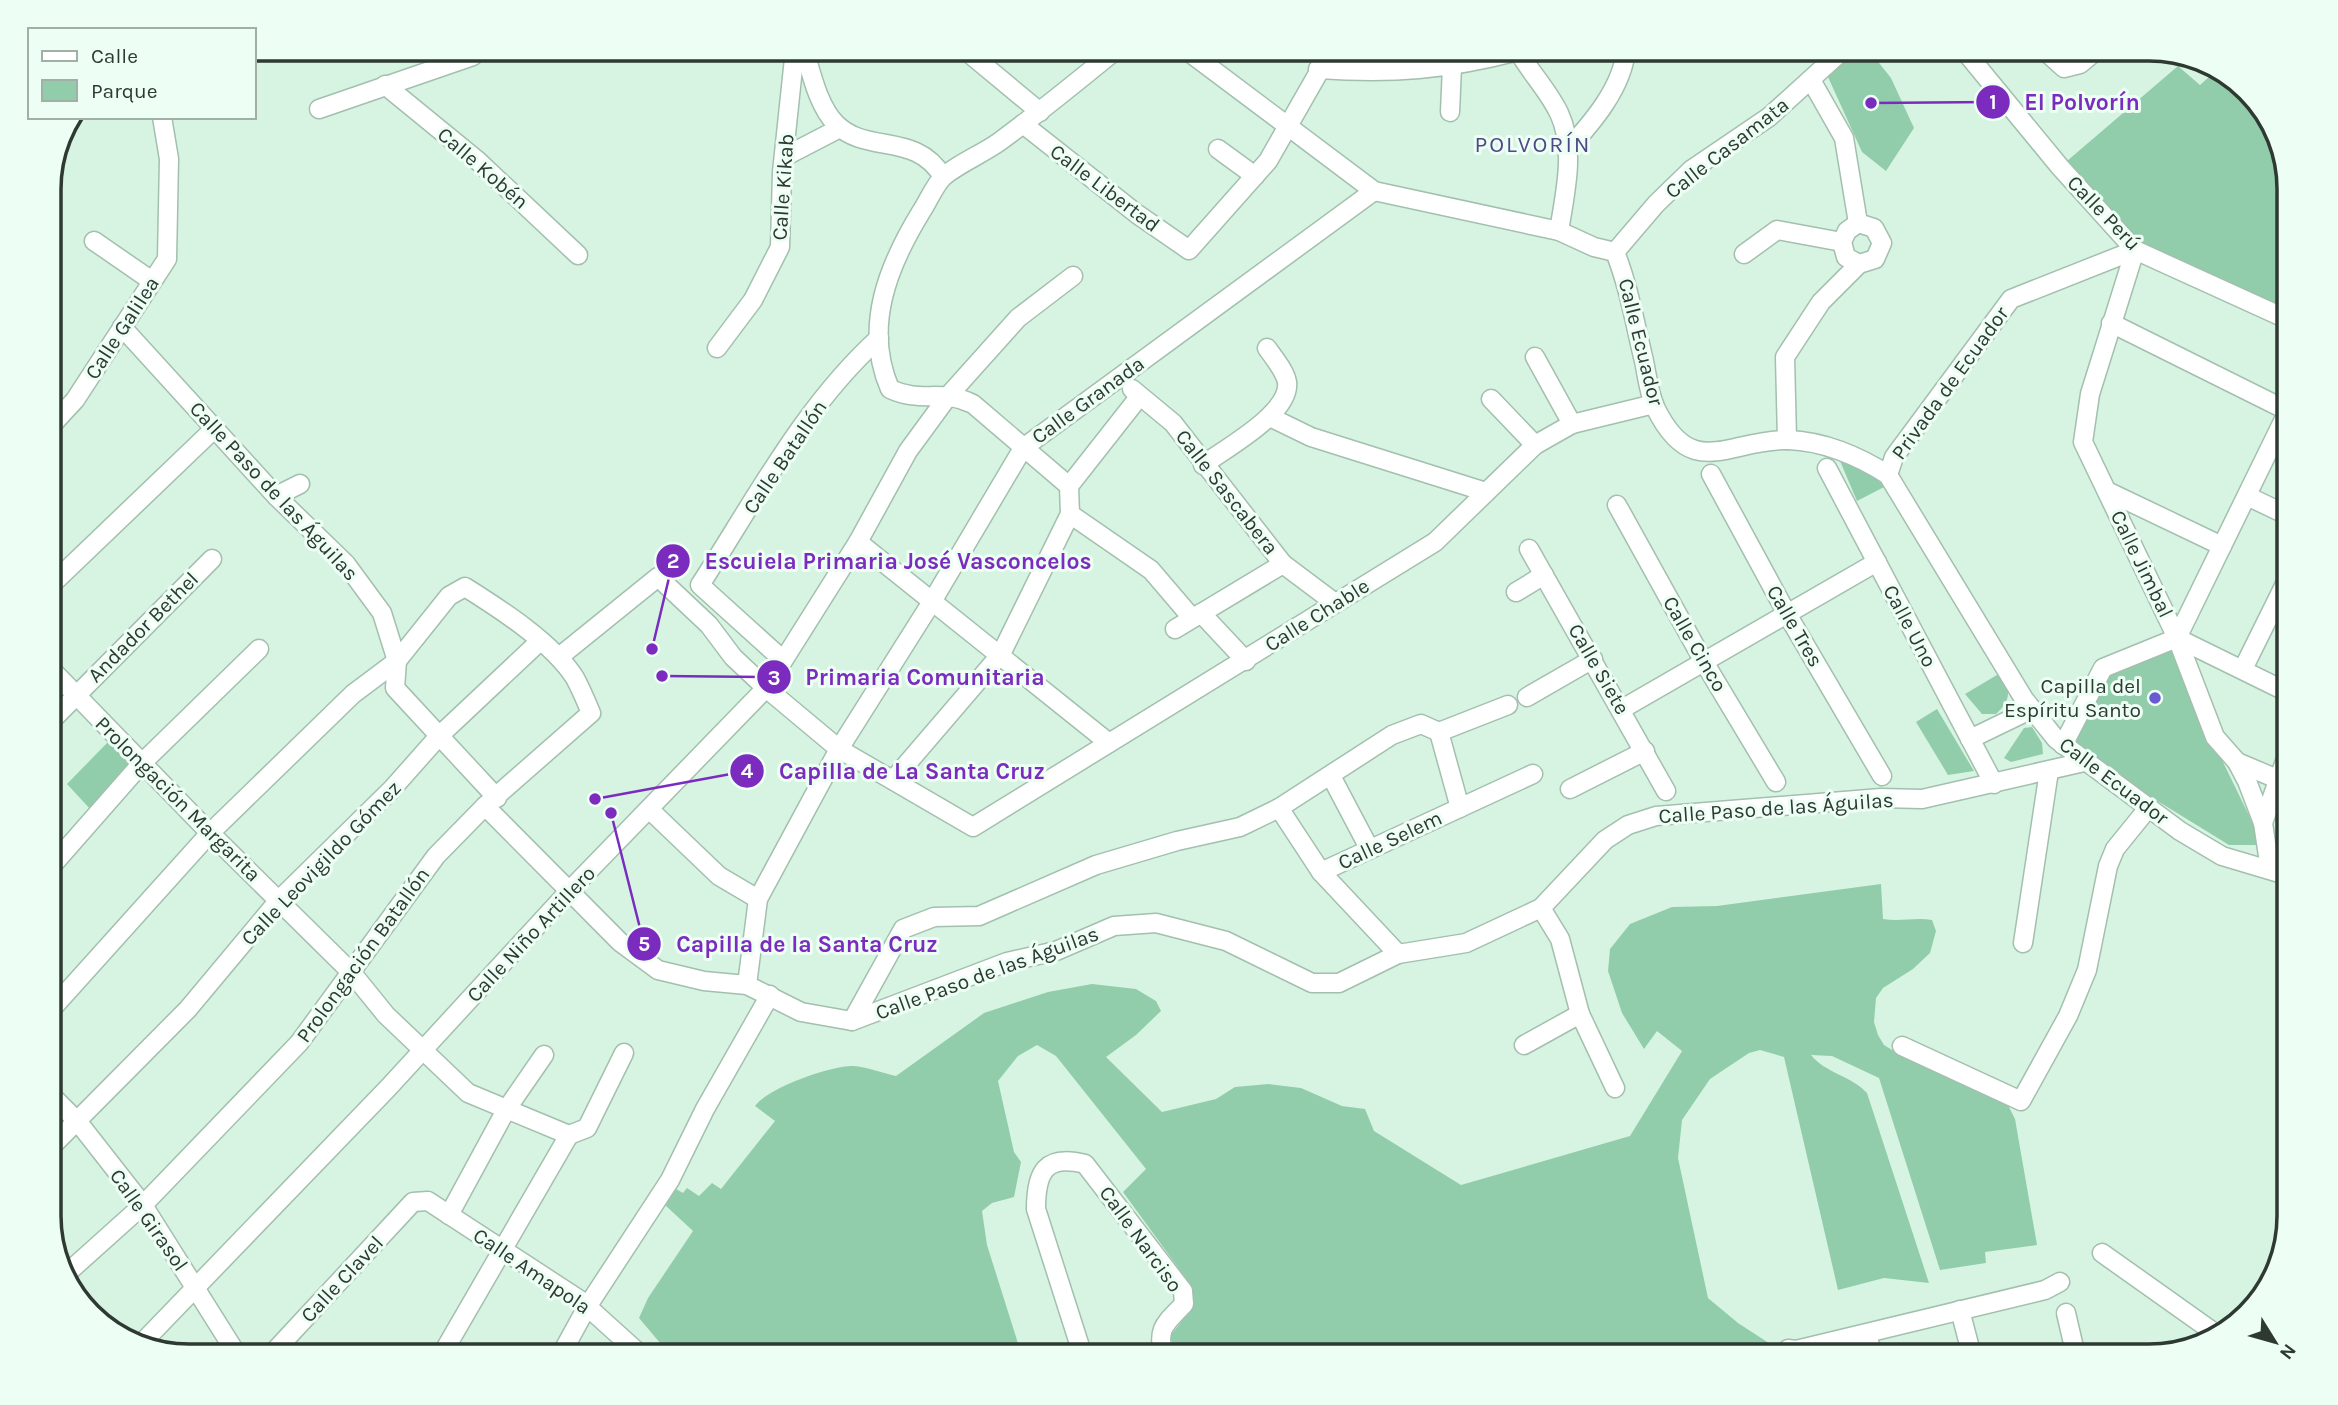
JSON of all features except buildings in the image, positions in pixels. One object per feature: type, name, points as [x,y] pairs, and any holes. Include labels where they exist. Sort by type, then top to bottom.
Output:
[{"type":"street","points":[[319,109],[458,61]]},
{"type":"street","name":"Calle Kikab","points":[[717,348],[753,300],[780,247],[784,156],[794,61]]},
{"type":"street","points":[[807,61],[813,80],[833,121],[840,128],[857,136],[924,153],[934,162],[943,177]]},
{"type":"street","points":[[978,61],[1040,112]]},
{"type":"street","points":[[1069,486],[973,404],[954,395],[908,398],[890,389],[882,372],[880,314],[883,290],[891,265],[943,177],[1040,112],[1102,61]]},
{"type":"street","name":"Calle Ecuador","points":[[1205,61],[1374,191],[1559,231],[1594,247],[1615,252],[1624,274],[1654,404],[1667,429],[1685,447],[1704,453],[1787,440],[1814,443],[1864,459],[1888,475],[2032,709],[2063,745],[2180,831],[2222,856],[2277,871]]},
{"type":"street","points":[[1218,149],[1255,176],[1268,161],[1324,61]]},
{"type":"street","points":[[1318,69],[1380,74],[1472,61]]},
{"type":"street","points":[[1525,61],[1558,110],[1566,150],[1567,179],[1559,231]]},
{"type":"street","points":[[1566,150],[1590,124],[1624,67],[1625,61]]},
{"type":"street","name":"Calle Casamata","points":[[1615,252],[1656,204],[1691,170],[1769,117],[1831,61]]},
{"type":"street","name":"Calle Perú","points":[[1973,61],[2060,167],[2135,250],[2276,314]]},
{"type":"street","points":[[2056,61],[2064,68],[2084,61]]},
{"type":"street","points":[[1450,112],[1451,66]]},
{"type":"street","points":[[1811,80],[1844,138],[1858,223]]},
{"type":"street","name":"Calle Kobén","points":[[385,85],[478,161],[578,255]]},
{"type":"street","name":"Calle Galilea","points":[[62,414],[75,400],[167,259],[169,159],[162,119]]},
{"type":"street","name":"Calle Libertad","points":[[1023,124],[1137,214],[1189,250],[1255,176]]},
{"type":"street","points":[[784,156],[840,128]]},
{"type":"street","name":"Calle Granada","points":[[747,985],[758,899],[839,749],[933,600],[1023,447],[1374,191]]},
{"type":"street","points":[[1858,223],[1847,231],[1842,242],[1846,257],[1859,264]]},
{"type":"street","points":[[1787,440],[1786,357],[1822,302],[1859,264],[1875,259],[1882,243],[1874,228],[1858,223]]},
{"type":"street","points":[[1744,254],[1777,230],[1842,242]]},
{"type":"street","points":[[94,241],[152,281]]},
{"type":"street","name":"Calle Jimbal","points":[[2135,250],[2090,394],[2083,442],[2177,638],[2215,737],[2236,762],[2263,823],[2270,869]]},
{"type":"street","name":"Privada de Ecuador","points":[[1888,475],[1894,457],[2011,299],[2135,250]]},
{"type":"street","name":"Calle Niño Artillero","points":[[148,1337],[422,1051],[570,890],[766,688],[858,542],[908,451],[948,395],[1018,318],[1073,276]]},
{"type":"street","points":[[2111,323],[2276,404]]},
{"type":"street","name":"Calle Paso de las Águilas","points":[[122,327],[276,496],[354,559],[383,613],[397,661],[395,688],[439,736],[550,874],[570,890],[620,942],[658,970],[704,981],[747,985],[801,1012],[852,1021],[1007,962],[1056,951],[1114,926],[1156,923],[1226,942],[1312,983],[1339,983],[1398,954],[1466,943],[1541,908],[1605,840],[1628,824],[1656,816],[1881,798],[1922,799],[2084,762]]},
{"type":"street","name":"Calle Batallón","points":[[783,660],[701,585],[805,422],[848,366],[879,338]]},
{"type":"street","points":[[1203,464],[1270,417],[1285,400],[1287,381],[1268,348]]},
{"type":"street","points":[[1535,357],[1573,424]]},
{"type":"street","name":"Calle Sascabera","points":[[1122,377],[1139,397],[1172,423],[1283,564],[1335,603]]},
{"type":"street","points":[[62,998],[210,834],[353,694],[397,661],[449,596],[465,587],[559,657],[659,577],[709,625],[733,657],[766,688],[839,749],[893,780],[1001,654],[1070,514],[1069,486],[1139,397]]},
{"type":"street","points":[[1491,399],[1535,445]]},
{"type":"street","name":"Calle Chable","points":[[893,780],[973,827],[1435,542],[1535,445],[1573,424],[1654,404]]},
{"type":"street","points":[[1270,417],[1311,437],[1486,492]]},
{"type":"street","points":[[62,575],[215,428]]},
{"type":"street","points":[[2063,745],[2102,668],[2177,638],[2276,435]]},
{"type":"street","name":"Calle Uno","points":[[1827,467],[1994,784]]},
{"type":"street","name":"Calle Tres","points":[[1711,474],[1787,614],[1882,776]]},
{"type":"street","points":[[276,496],[300,484]]},
{"type":"street","points":[[2107,491],[2222,547]]},
{"type":"street","points":[[2247,496],[2276,510]]},
{"type":"street","name":"Calle Cinco","points":[[1617,505],[1704,662],[1776,782]]},
{"type":"street","points":[[1070,514],[1151,570],[1246,661]]},
{"type":"street","points":[[858,542],[1109,743]]},
{"type":"street","name":"Calle Siete","points":[[1530,549],[1666,791]]},
{"type":"street","name":"Andador Bethel","points":[[62,708],[212,559]]},
{"type":"street","points":[[1622,709],[1877,562]]},
{"type":"street","points":[[1175,629],[1283,564]]},
{"type":"street","points":[[1516,592],[1544,575]]},
{"type":"street","points":[[2243,669],[2276,601]]},
{"type":"street","points":[[2177,638],[2276,686]]},
{"type":"street","name":"Calle Leovigildo Gómez","points":[[62,1137],[188,1009],[279,900],[392,789],[439,736],[539,642]]},
{"type":"street","points":[[62,855],[142,763],[258,649]]},
{"type":"street","name":"Prolongación Batallón","points":[[143,1205],[299,1044],[436,856],[491,802],[591,713],[575,679],[559,657]]},
{"type":"street","points":[[1527,696],[1593,659]]},
{"type":"street","name":"Prolongación Margarita","points":[[62,681],[210,834],[352,973],[386,1015],[468,1093],[569,1135]]},
{"type":"street","points":[[852,1021],[903,929],[934,917],[979,916],[1096,865],[1177,841],[1240,827],[1279,808],[1392,735],[1421,724],[1438,732],[1508,705]]},
{"type":"street","points":[[1970,739],[2032,709]]},
{"type":"street","points":[[1438,732],[1460,808]]},
{"type":"street","points":[[1570,789],[1645,751]]},
{"type":"street","points":[[2236,762],[2277,778]]},
{"type":"street","points":[[2023,943],[2049,771]]},
{"type":"street","name":"Calle Selem","points":[[1321,872],[1533,774]]},
{"type":"street","points":[[1331,776],[1368,848]]},
{"type":"street","points":[[2263,823],[2277,794]]},
{"type":"street","points":[[1902,1046],[2021,1101],[2068,1016],[2087,970],[2108,866],[2115,849],[2149,807]]},
{"type":"street","points":[[1279,808],[1321,872],[1398,954]]},
{"type":"street","points":[[650,810],[719,876],[758,899]]},
{"type":"street","points":[[1541,908],[1560,939],[1580,1014],[1615,1088]]},
{"type":"street","points":[[567,1344],[587,1307],[670,1180],[705,1109],[771,995]]},
{"type":"street","points":[[1524,1045],[1580,1014]]},
{"type":"street","points":[[448,1344],[569,1135],[587,1128],[624,1053]]},
{"type":"street","points":[[449,1215],[506,1110],[544,1055]]},
{"type":"street","name":"Calle Girasol","points":[[62,1106],[78,1122],[143,1205],[230,1344]]},
{"type":"street","name":"Calle Narciso","points":[[1079,1344],[1048,1255],[1036,1209],[1036,1187],[1042,1171],[1056,1161],[1068,1160],[1085,1164],[1183,1291],[1184,1304],[1165,1322],[1161,1344]]},
{"type":"street","name":"Calle Amapola","points":[[414,1202],[428,1201],[504,1251],[587,1307],[629,1344]]},
{"type":"street","name":"Calle Clavel","points":[[281,1344],[414,1202]]},
{"type":"street","points":[[73,1268],[143,1205]]},
{"type":"street","points":[[2102,1253],[2209,1329]]},
{"type":"street","points":[[1823,1344],[2045,1290],[2060,1282]]},
{"type":"street","points":[[1960,1310],[1969,1344]]},
{"type":"street","points":[[2066,1313],[2073,1344]]},
{"type":"street","points":[[1867,1334],[1870,1344]]},
{"type":"green space","points":[[1842,61],[1878,61],[1891,78],[1914,128],[1886,171],[1862,152],[1828,77]]},
{"type":"green space","points":[[2178,66],[2200,85],[2210,76],[2213,78],[2250,111],[2260,125],[2270,148],[2276,181],[2276,312],[2146,247],[2060,167]]},
{"type":"green space","points":[[1837,454],[1888,485],[1857,501]]},
{"type":"green space","points":[[2176,641],[2222,760],[2258,834],[2256,845],[2229,845],[2099,765],[2073,739],[2108,673]]},
{"type":"green space","points":[[2002,672],[2008,690],[2005,704],[1996,714],[1982,714],[1965,694]]},
{"type":"green space","points":[[1937,709],[1974,771],[1948,775],[1916,722]]},
{"type":"green space","points":[[2032,727],[2042,743],[2043,754],[2011,762],[2004,758],[2024,728]]},
{"type":"green space","points":[[108,742],[133,764],[91,810],[67,784]]},
{"type":"green space","points":[[1881,884],[1883,919],[1932,920],[1936,931],[1930,953],[1913,969],[1883,988],[1876,998],[1874,1022],[1878,1035],[1884,1045],[1905,1058],[2006,1101],[2015,1119],[2037,1245],[1985,1252],[1986,1263],[1940,1270],[1879,1078],[1832,1056],[1811,1055],[1867,1093],[1929,1283],[1884,1278],[1838,1290],[1784,1057],[1760,1050],[1749,1053],[1710,1079],[1682,1120],[1678,1158],[1708,1298],[1738,1323],[1770,1344],[1172,1344],[1170,1336],[1190,1311],[1193,1288],[1123,1192],[1146,1169],[1056,1056],[1037,1045],[1018,1056],[998,1081],[1014,1152],[1021,1162],[1014,1197],[992,1203],[982,1211],[987,1245],[1018,1344],[661,1344],[639,1318],[648,1298],[693,1231],[665,1205],[671,1197],[668,1195],[671,1186],[683,1193],[687,1188],[699,1196],[712,1183],[721,1189],[775,1121],[755,1106],[762,1099],[786,1085],[831,1069],[853,1066],[896,1076],[984,1013],[1048,992],[1092,984],[1136,989],[1156,1001],[1161,1011],[1136,1035],[1106,1057],[1162,1112],[1216,1099],[1235,1087],[1268,1084],[1301,1088],[1342,1106],[1365,1109],[1374,1131],[1461,1185],[1630,1136],[1682,1051],[1657,1031],[1644,1049],[1622,1013],[1608,971],[1610,949],[1630,924],[1672,907],[1717,906]]},
{"type":"place","name":"El Polvorín","points":[[1871,103]]},
{"type":"place","name":"Escuiela Primaria José Vasconcelos","points":[[652,649]]},
{"type":"place","name":"Primaria Comunitaria","points":[[662,676]]},
{"type":"place","name":"Capilla del Espíritu Santo","points":[[2155,698]]},
{"type":"place","name":"Capilla de La Santa Cruz","points":[[595,799]]},
{"type":"place","name":"Capilla de la Santa Cruz","points":[[611,813]]},
{"type":"district","name":"POLVORÍN","points":[[1533,144]]}]
